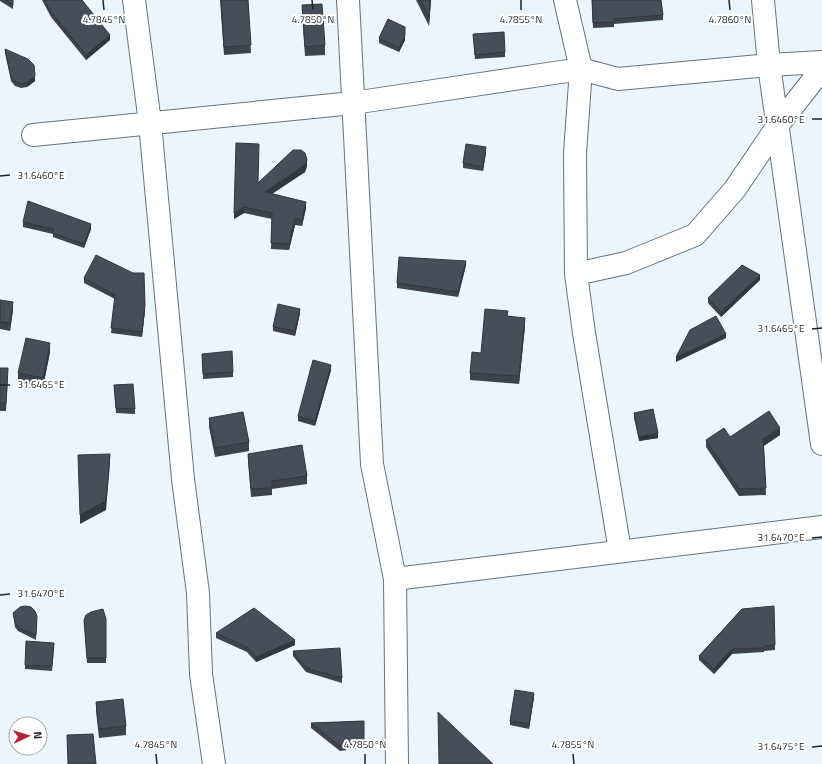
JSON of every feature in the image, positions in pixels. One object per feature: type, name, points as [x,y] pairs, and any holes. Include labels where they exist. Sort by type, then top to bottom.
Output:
[{"type":"street","points":[[134,0],[150,123],[183,479],[198,593],[201,674],[214,764]]},
{"type":"street","points":[[348,0],[372,464],[396,579],[397,764]]},
{"type":"street","points":[[565,0],[581,69],[575,154],[576,274],[584,333],[620,551]]},
{"type":"street","points":[[762,0],[777,126],[822,444]]},
{"type":"street","points":[[33,135],[353,103],[581,69],[618,79],[769,65],[822,62]]},
{"type":"street","points":[[576,274],[626,263],[696,235],[735,189],[777,126],[822,69]]},
{"type":"street","points":[[396,579],[822,527]]},
{"type":"building","points":[[6,0],[13,0],[13,5]]},
{"type":"building","points":[[44,0],[82,0],[110,35],[86,55],[51,12]]},
{"type":"building","points":[[221,0],[248,0],[251,45],[224,47]]},
{"type":"building","points":[[421,0],[430,0],[429,17]]},
{"type":"building","points":[[592,0],[661,0],[663,15],[614,19],[614,22],[593,23]]},
{"type":"building","points":[[322,4],[325,45],[305,47],[302,5]]},
{"type":"building","points":[[388,19],[405,27],[405,35],[399,48],[379,38]]},
{"type":"building","points":[[504,32],[505,52],[475,55],[473,34]]},
{"type":"building","points":[[5,49],[28,59],[34,65],[35,76],[27,82],[21,84],[15,81],[11,76]]},
{"type":"building","points":[[236,143],[259,144],[258,183],[293,150],[301,150],[305,153],[307,160],[305,165],[265,192],[306,202],[302,220],[295,218],[289,244],[271,243],[272,213],[244,207],[234,213]]},
{"type":"building","points":[[466,144],[486,147],[483,167],[463,163]]},
{"type":"building","points":[[28,201],[91,224],[84,244],[53,233],[54,229],[23,222]]},
{"type":"building","points":[[96,255],[133,273],[144,273],[145,305],[142,332],[111,328],[115,295],[84,278]]},
{"type":"building","points":[[399,257],[466,261],[458,292],[397,283]]},
{"type":"building","points":[[742,265],[760,275],[721,312],[708,298]]},
{"type":"building","points":[[0,300],[13,302],[10,323],[0,322]]},
{"type":"building","points":[[278,304],[300,309],[295,331],[273,327]]},
{"type":"building","points":[[485,309],[508,311],[507,316],[525,318],[519,376],[470,373],[472,352],[481,353]]},
{"type":"building","points":[[716,316],[726,334],[676,357],[690,330]]},
{"type":"building","points":[[26,338],[50,343],[43,378],[18,373]]},
{"type":"building","points":[[232,351],[233,372],[203,374],[202,354]]},
{"type":"building","points":[[313,360],[331,365],[315,421],[298,416]]},
{"type":"building","points":[[0,368],[8,368],[6,403],[0,403]]},
{"type":"building","points":[[133,384],[135,409],[116,408],[114,385]]},
{"type":"building","points":[[653,409],[658,433],[639,437],[634,413]]},
{"type":"building","points":[[769,411],[780,428],[763,439],[766,488],[739,489],[706,440],[724,428],[730,437]]},
{"type":"building","points":[[243,412],[249,442],[215,448],[209,418]]},
{"type":"building","points":[[302,445],[307,476],[272,481],[272,488],[251,489],[248,454]]},
{"type":"building","points":[[110,454],[106,501],[80,515],[78,455]]},
{"type":"building","points":[[774,606],[775,645],[764,646],[764,648],[732,649],[714,669],[699,656],[742,609]]},
{"type":"building","points":[[20,607],[31,607],[37,616],[36,635],[18,627],[15,622],[13,613]]},
{"type":"building","points":[[254,608],[295,640],[256,657],[247,647],[216,633]]},
{"type":"building","points":[[103,609],[106,619],[106,658],[87,658],[84,620],[86,615],[91,612]]},
{"type":"building","points":[[26,641],[54,643],[52,666],[25,665]]},
{"type":"building","points":[[340,648],[342,678],[306,668],[293,651]]},
{"type":"building","points":[[515,690],[534,693],[529,724],[510,721]]},
{"type":"building","points":[[123,699],[126,726],[99,729],[96,702]]},
{"type":"building","points":[[438,712],[493,764],[439,764]]},
{"type":"building","points":[[364,721],[364,743],[340,746],[311,723]]},
{"type":"building","points":[[93,734],[96,764],[68,764],[67,735]]}]
